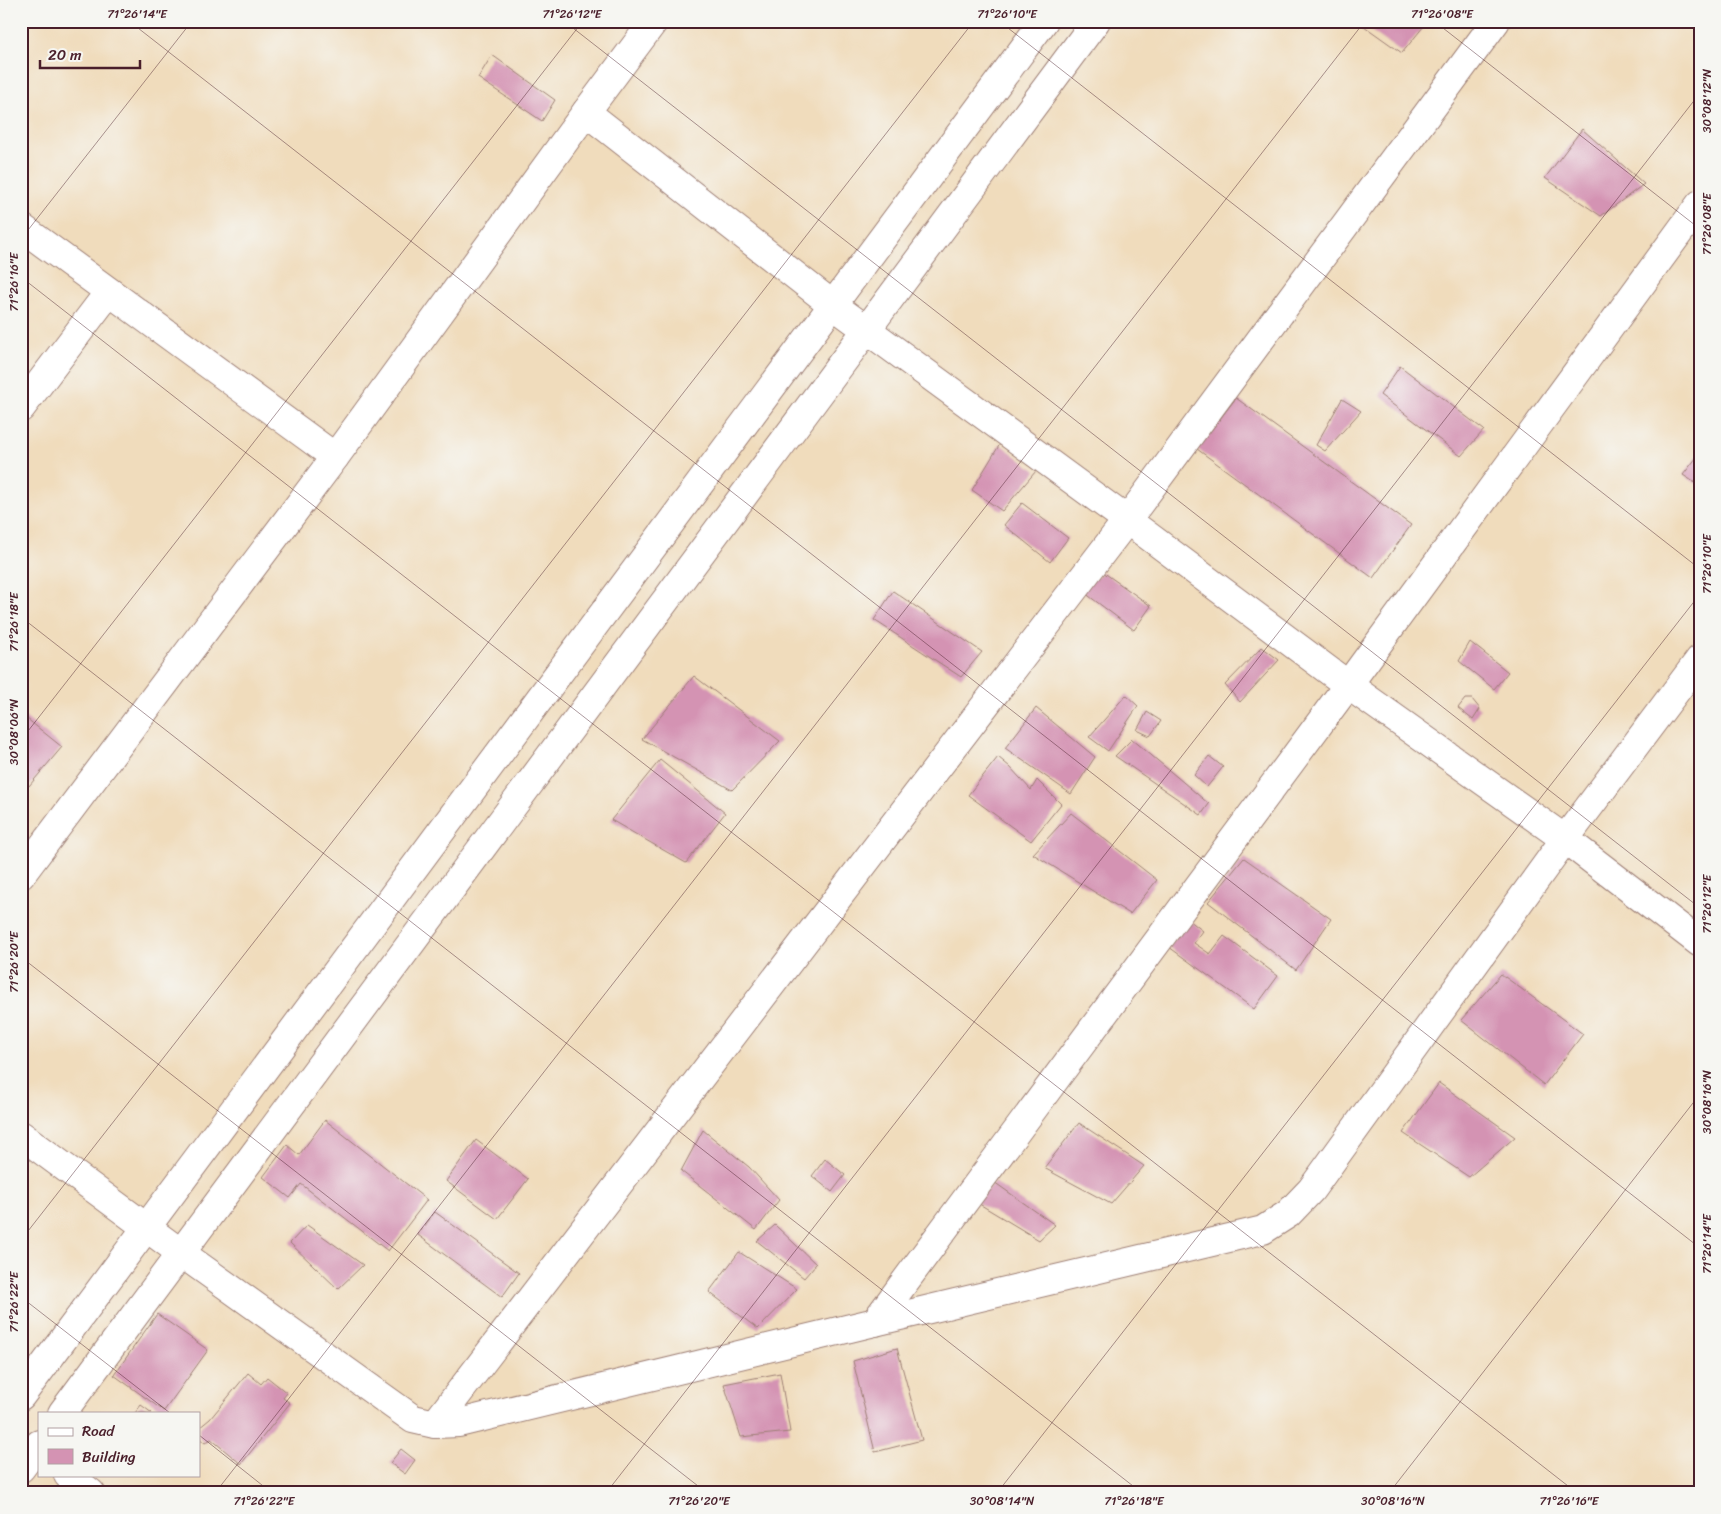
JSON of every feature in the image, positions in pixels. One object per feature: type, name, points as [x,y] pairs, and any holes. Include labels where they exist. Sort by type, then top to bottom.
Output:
[{"type":"street","points":[[21,875],[335,457],[654,21]]},
{"type":"street","points":[[21,1396],[1044,21]]},
{"type":"street","points":[[63,1412],[428,919],[868,331],[1096,21]]},
{"type":"street","points":[[435,1424],[1127,520],[1496,21]]},
{"type":"street","points":[[586,112],[833,306],[1127,520],[1348,685],[1565,839],[1700,943]]},
{"type":"street","points":[[874,1322],[1348,685],[1700,204]]},
{"type":"street","points":[[21,227],[335,457]]},
{"type":"street","points":[[21,408],[109,292]]},
{"type":"street","points":[[21,1135],[413,1419],[435,1424],[459,1423],[1264,1230],[1288,1214],[1312,1190],[1565,839],[1700,658]]},
{"type":"street","points":[[69,1476],[91,1493]]},
{"type":"building","points":[[1357,21],[1428,21],[1402,53]]},
{"type":"building","points":[[492,55],[555,100],[542,121],[478,78]]},
{"type":"building","points":[[1582,129],[1644,184],[1601,216],[1545,178]]},
{"type":"building","points":[[1400,366],[1484,430],[1461,456],[1380,395]]},
{"type":"building","points":[[1236,398],[1411,525],[1373,578],[1197,449]]},
{"type":"building","points":[[1342,399],[1361,411],[1325,451],[1316,445]]},
{"type":"building","points":[[1000,444],[1036,471],[1002,511],[972,490]]},
{"type":"building","points":[[1700,453],[1700,486],[1683,475]]},
{"type":"building","points":[[1022,503],[1068,538],[1050,562],[1004,525]]},
{"type":"building","points":[[1103,572],[1151,606],[1134,630],[1081,590]]},
{"type":"building","points":[[893,591],[982,652],[961,677],[874,620]]},
{"type":"building","points":[[1470,642],[1508,672],[1494,689],[1459,661]]},
{"type":"building","points":[[1262,647],[1279,660],[1240,702],[1225,685]]},
{"type":"building","points":[[694,676],[780,741],[732,790],[642,739]]},
{"type":"building","points":[[1126,695],[1138,706],[1108,751],[1089,737]]},
{"type":"building","points":[[1465,699],[1472,699],[1480,709],[1473,720],[1458,708]]},
{"type":"building","points":[[1036,708],[1095,757],[1071,794],[1005,748]]},
{"type":"building","points":[[1147,712],[1161,721],[1150,736],[1137,730]]},
{"type":"building","points":[[21,714],[62,747],[29,786],[21,781]]},
{"type":"building","points":[[1132,739],[1209,804],[1201,815],[1115,756]]},
{"type":"building","points":[[1209,756],[1223,767],[1207,787],[1194,775]]},
{"type":"building","points":[[998,757],[1031,790],[1037,780],[1061,804],[1031,841],[968,795]]},
{"type":"building","points":[[660,760],[725,813],[686,863],[611,820]]},
{"type":"building","points":[[1071,813],[1157,880],[1130,914],[1033,854]]},
{"type":"building","points":[[1244,858],[1331,919],[1296,970],[1208,902]]},
{"type":"building","points":[[1189,920],[1203,931],[1194,943],[1210,954],[1224,936],[1278,976],[1254,1009],[1169,947]]},
{"type":"building","points":[[1501,974],[1583,1034],[1544,1085],[1461,1020]]},
{"type":"building","points":[[1439,1083],[1515,1137],[1469,1177],[1403,1133]]},
{"type":"building","points":[[325,1120],[427,1200],[388,1251],[301,1184],[290,1198],[263,1177],[287,1145],[299,1155]]},
{"type":"building","points":[[1079,1123],[1144,1166],[1111,1204],[1044,1168]]},
{"type":"building","points":[[703,1130],[749,1167],[779,1200],[756,1230],[681,1171]]},
{"type":"building","points":[[476,1140],[528,1179],[497,1219],[446,1181]]},
{"type":"building","points":[[825,1159],[845,1175],[832,1192],[812,1176]]},
{"type":"building","points":[[994,1182],[1055,1225],[1039,1240],[976,1202]]},
{"type":"building","points":[[435,1212],[519,1273],[502,1297],[418,1235]]},
{"type":"building","points":[[307,1225],[363,1265],[338,1289],[290,1243]]},
{"type":"building","points":[[775,1225],[816,1264],[804,1278],[757,1241]]},
{"type":"building","points":[[739,1252],[797,1289],[758,1329],[709,1292]]},
{"type":"building","points":[[157,1314],[208,1350],[164,1411],[114,1375]]},
{"type":"building","points":[[897,1348],[922,1440],[875,1452],[853,1361]]},
{"type":"building","points":[[248,1373],[261,1384],[267,1377],[287,1393],[283,1398],[290,1403],[241,1464],[211,1439],[205,1443],[200,1439],[200,1427],[210,1419]]},
{"type":"building","points":[[780,1373],[790,1432],[741,1437],[724,1384]]},
{"type":"building","points":[[141,1405],[151,1412],[136,1412]]},
{"type":"building","points":[[401,1449],[415,1460],[405,1474],[390,1463]]}]
